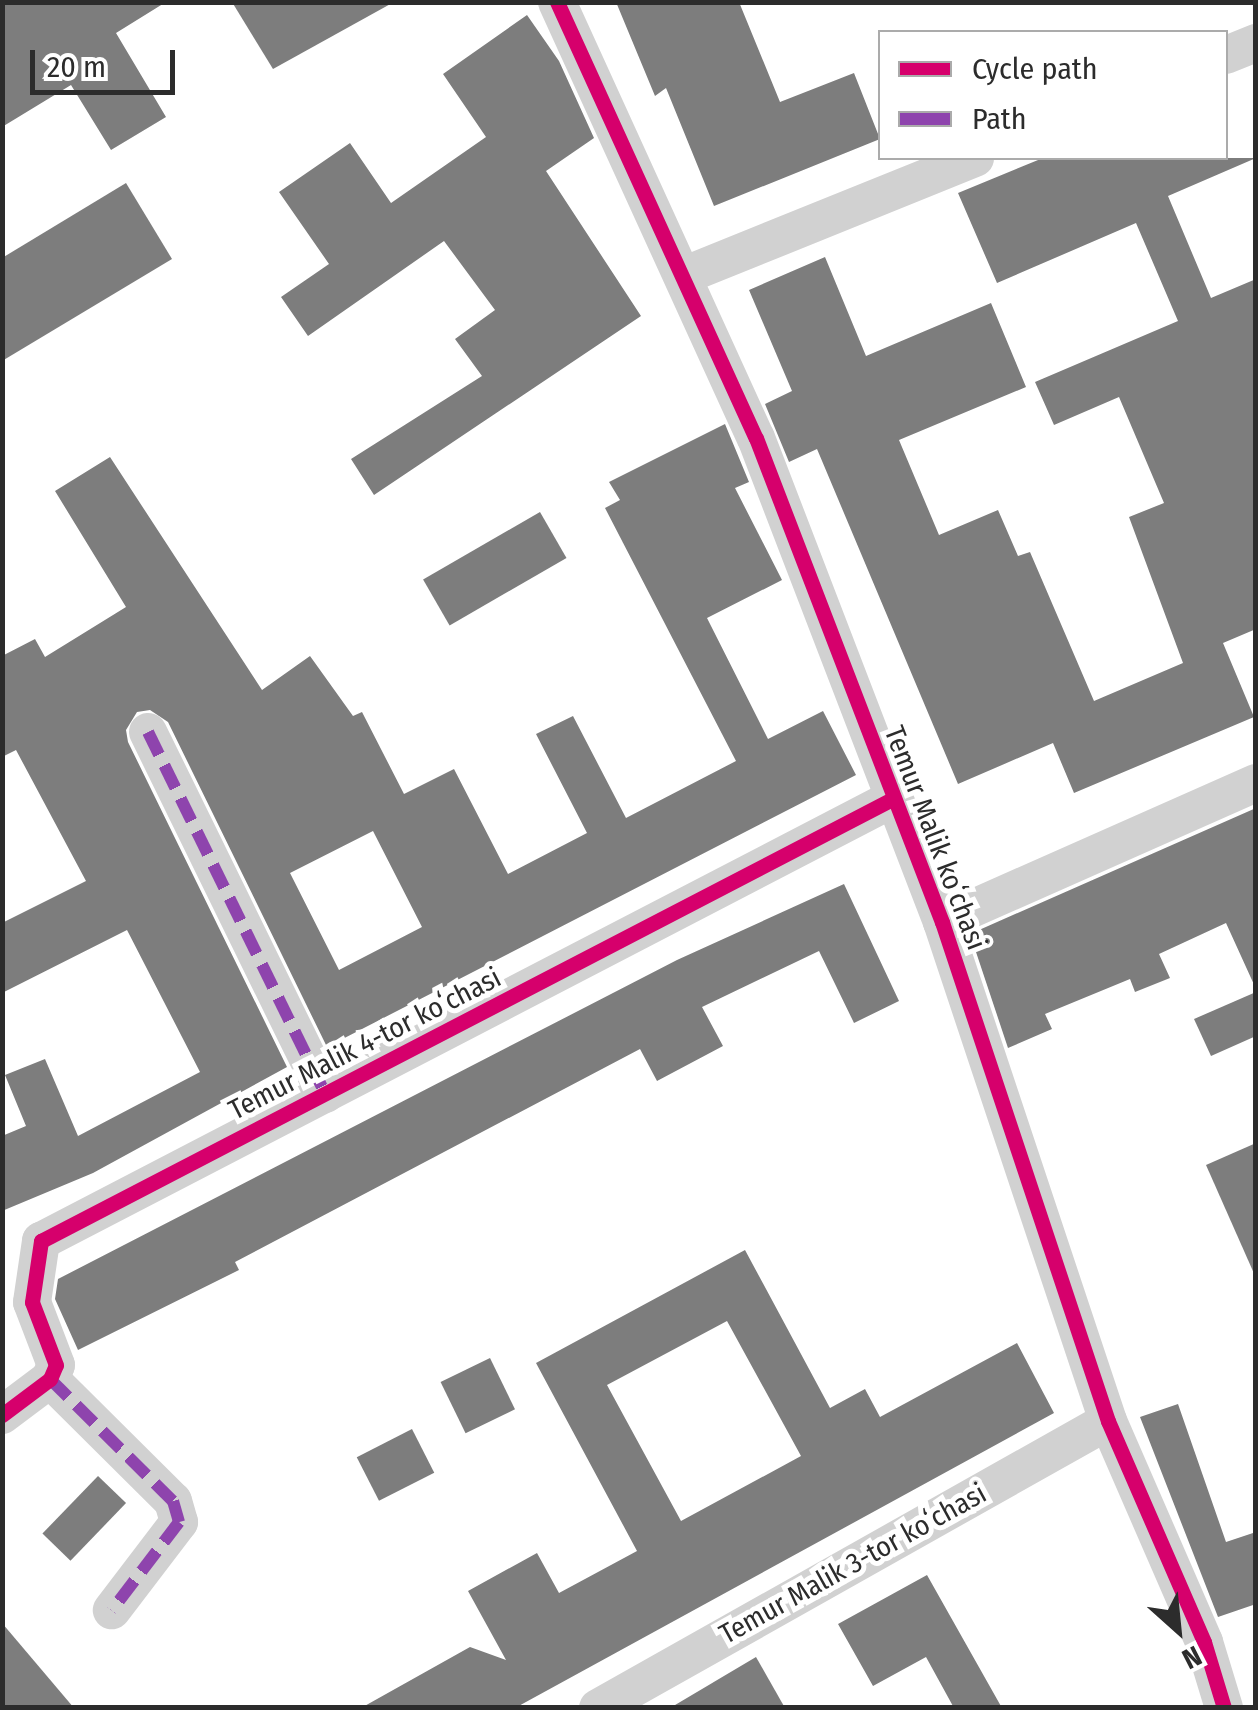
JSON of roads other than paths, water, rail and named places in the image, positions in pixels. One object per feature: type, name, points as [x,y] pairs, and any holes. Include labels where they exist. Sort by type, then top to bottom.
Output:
[{"type":"street","name":"Temur Malik koʻchasi","points":[[557,2],[756,438],[942,922],[1108,1421],[1204,1642],[1224,1708]]},
{"type":"street","points":[[1228,55],[1256,43]]},
{"type":"street","points":[[683,276],[970,160]]},
{"type":"street","points":[[148,732],[325,1094]]},
{"type":"street","points":[[942,922],[1256,783]]},
{"type":"street","name":"Temur Malik 4-tor koʻchasi","points":[[50,1379],[56,1364],[32,1302],[41,1241],[894,798]]},
{"type":"street","points":[[2,1415],[50,1379],[174,1500],[179,1522],[112,1610]]},
{"type":"street","name":"Temur Malik 3-tor koʻchasi","points":[[598,1708],[1108,1421]]}]
